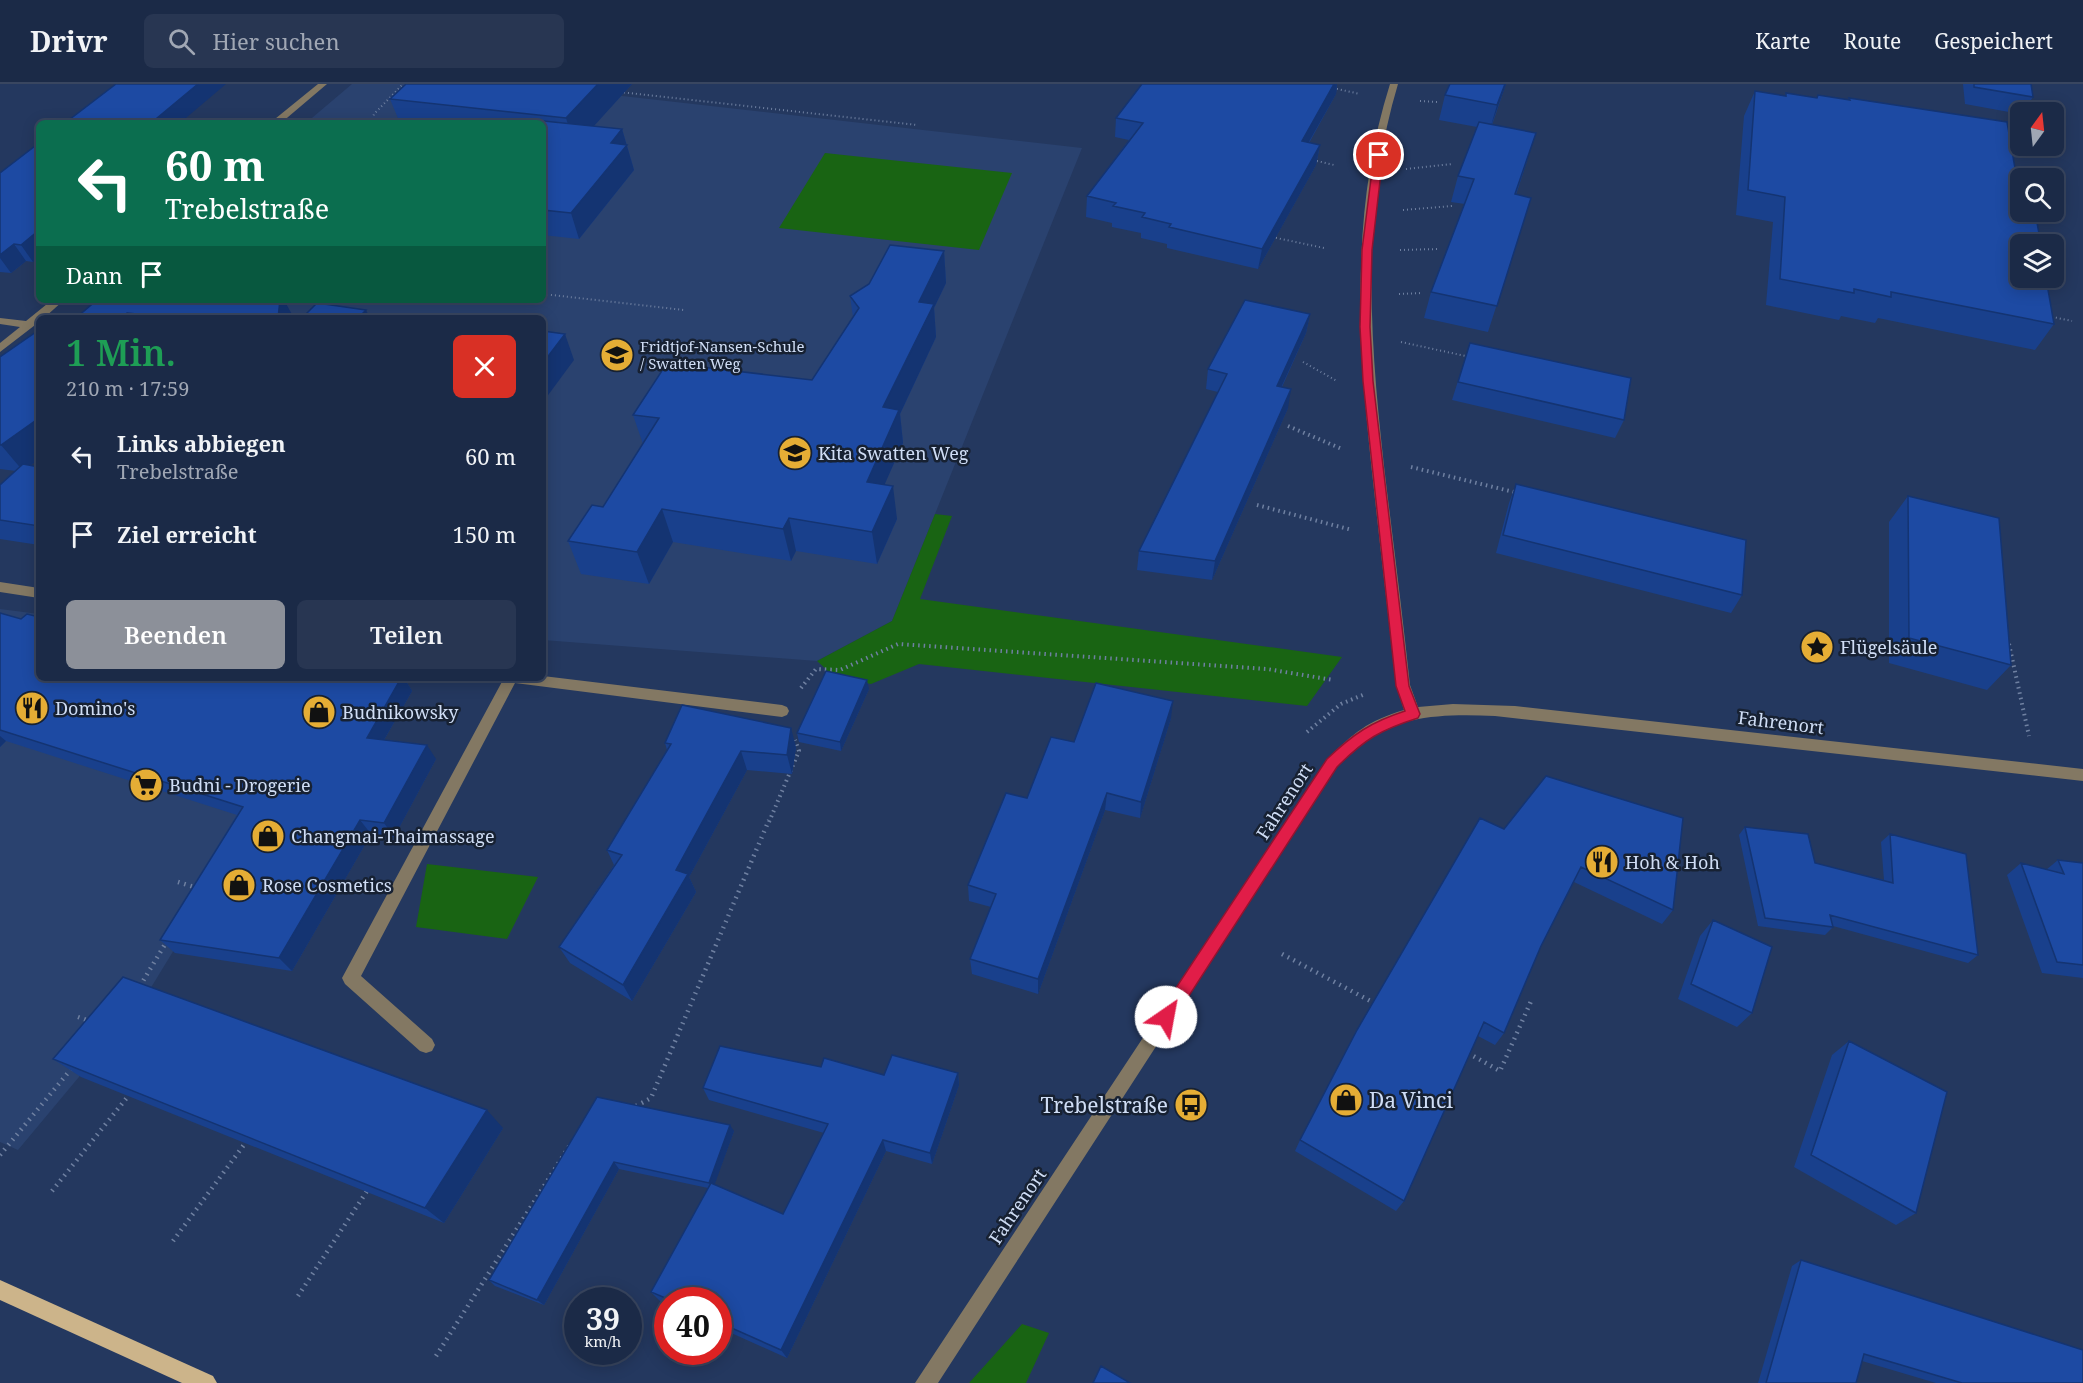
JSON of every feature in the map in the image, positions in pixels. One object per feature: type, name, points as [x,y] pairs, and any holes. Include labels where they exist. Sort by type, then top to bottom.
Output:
[{"type":"main road","points":[[0,1290],[206,1383]]},
{"type":"street","points":[[279,120],[323,84]]},
{"type":"street","points":[[1394,84],[1375,173],[1367,250],[1365,327],[1368,381],[1403,686],[1413,714]]},
{"type":"street","points":[[40,315],[55,303]]},
{"type":"street","points":[[0,349],[36,319]]},
{"type":"street","points":[[0,321],[28,325]]},
{"type":"street","points":[[0,587],[36,593]]},
{"type":"street","points":[[426,1045],[351,978],[509,681]]},
{"type":"street","points":[[540,681],[782,711]]},
{"type":"street","name":"Fahrenort","points":[[926,1383],[1332,763],[1356,740],[1382,724],[1413,714],[1477,709],[2083,775]]},
{"type":"path","points":[[371,120],[374,114],[403,84]]},
{"type":"path","points":[[1328,87],[1362,94]]},
{"type":"path","points":[[612,91],[917,125]]},
{"type":"path","points":[[2003,144],[2010,145]]},
{"type":"path","points":[[1311,159],[1334,165]]},
{"type":"path","points":[[1396,170],[1452,164]]},
{"type":"path","points":[[1393,211],[1452,206]]},
{"type":"path","points":[[2038,222],[2044,223]]},
{"type":"path","points":[[1265,235],[1287,242],[1324,248]]},
{"type":"path","points":[[1390,251],[1438,249]]},
{"type":"path","points":[[1389,294],[1422,293]]},
{"type":"path","points":[[546,294],[684,310]]},
{"type":"path","points":[[2038,313],[2072,321]]},
{"type":"path","points":[[1392,340],[1470,357]]},
{"type":"path","points":[[1303,362],[1342,384]]},
{"type":"path","points":[[1288,426],[1346,451]]},
{"type":"path","points":[[1406,466],[1519,493]]},
{"type":"path","points":[[1257,505],[1363,533]]},
{"type":"path","points":[[2008,642],[2030,741]]},
{"type":"path","points":[[631,1109],[651,1098],[799,751],[782,711],[816,669],[840,670],[898,644],[1268,669],[1333,680]]},
{"type":"path","points":[[1307,732],[1350,697]]},
{"type":"path","points":[[178,882],[199,889],[194,899]]},
{"type":"path","points":[[135,994],[170,937]]},
{"type":"path","points":[[1282,954],[1386,1009]]},
{"type":"path","points":[[1458,1048],[1500,1071],[1532,999]]},
{"type":"path","points":[[78,1017],[98,1024]]},
{"type":"path","points":[[0,1155],[76,1063]]},
{"type":"path","points":[[52,1191],[129,1095]]},
{"type":"path","points":[[436,1356],[569,1144],[579,1138]]},
{"type":"path","points":[[173,1241],[246,1142]]},
{"type":"path","points":[[298,1296],[367,1191]]},
{"type":"shaded area","points":[[352,84],[516,84],[1082,148],[892,621],[817,661],[546,640],[546,315],[80,315],[94,303],[546,303],[546,120],[310,120]]},
{"type":"shaded area","points":[[0,609],[36,614],[36,681],[50,681],[296,750],[144,999],[18,1150],[0,1142]]},
{"type":"green space","points":[[825,153],[1012,173],[979,250],[779,228]]},
{"type":"green space","points":[[935,514],[952,516],[920,599],[1342,657],[1307,706],[919,664],[871,684],[827,675],[826,669],[817,661],[892,621]]},
{"type":"green space","points":[[427,864],[538,877],[507,939],[416,927]]},
{"type":"green space","points":[[1022,1324],[1049,1333],[1026,1383],[969,1383]]},
{"type":"building","points":[[116,84],[198,84],[155,120],[69,120]]},
{"type":"building","points":[[406,84],[598,84],[566,118],[390,99]]},
{"type":"building","points":[[1142,84],[1334,84],[1302,141],[1320,145],[1262,249],[1169,227],[1171,224],[1142,217],[1145,213],[1113,206],[1116,203],[1087,196],[1143,123],[1116,118]]},
{"type":"building","points":[[1450,84],[1505,84],[1497,105],[1445,95]]},
{"type":"building","points":[[1974,84],[2031,84],[2033,97],[1974,87]]},
{"type":"building","points":[[1755,91],[1786,96],[1786,93],[1817,98],[1818,95],[1850,100],[1849,98],[2007,122],[2010,156],[2013,156],[2015,168],[2010,168],[2010,222],[2037,222],[2039,234],[2010,234],[2010,288],[2048,288],[2054,324],[1891,292],[1891,297],[1854,289],[1854,293],[1780,279],[1785,197],[1748,190]]},
{"type":"building","points":[[546,121],[622,129],[611,143],[627,145],[571,213],[546,210]]},
{"type":"building","points":[[1479,122],[1536,133],[1515,194],[1531,198],[1497,306],[1431,292],[1474,179],[1458,176]]},
{"type":"building","points":[[36,145],[36,232],[21,245],[14,244],[0,255],[0,173]]},
{"type":"building","points":[[890,245],[944,251],[919,302],[934,304],[883,407],[899,410],[867,482],[893,486],[872,532],[789,518],[783,529],[662,509],[637,552],[568,541],[592,505],[603,507],[659,418],[633,415],[667,363],[812,380],[859,308],[850,296],[869,284]]},
{"type":"building","points":[[1245,300],[1310,314],[1277,386],[1291,389],[1215,561],[1139,551],[1227,374],[1208,369]]},
{"type":"building","points":[[94,303],[280,303],[278,315],[127,313],[126,315],[80,315]]},
{"type":"building","points":[[317,303],[366,310],[361,315],[305,315]]},
{"type":"building","points":[[546,331],[565,334],[546,359]]},
{"type":"building","points":[[36,332],[36,420],[1,445],[0,445],[0,357]]},
{"type":"building","points":[[1470,343],[1631,378],[1624,420],[1458,382]]},
{"type":"building","points":[[23,464],[36,466],[36,526],[0,520],[0,485]]},
{"type":"building","points":[[1516,484],[1746,540],[1742,595],[1503,535]]},
{"type":"building","points":[[1908,496],[1999,518],[2011,665],[1909,638]]},
{"type":"building","points":[[0,613],[21,619],[27,614],[36,616],[36,681],[399,681],[367,738],[427,745],[384,823],[360,820],[279,958],[160,940],[243,807],[0,730]]},
{"type":"building","points":[[826,671],[867,680],[840,742],[797,733]]},
{"type":"building","points":[[1096,683],[1173,701],[1141,802],[1107,793],[1038,979],[970,959],[996,894],[968,885],[1006,793],[1027,798],[1051,737],[1074,742]]},
{"type":"building","points":[[682,705],[791,728],[787,755],[741,751],[676,870],[688,874],[623,985],[559,947],[622,855],[607,850],[671,744],[665,743]]},
{"type":"building","points":[[1546,776],[1683,818],[1673,910],[1581,867],[1541,946],[1504,1033],[1484,1022],[1404,1201],[1300,1140],[1357,1030],[1480,818],[1504,829]]},
{"type":"building","points":[[1745,827],[1808,834],[1815,863],[1893,883],[1890,834],[1966,854],[1978,955],[1830,915],[1833,927],[1765,918]]},
{"type":"building","points":[[2058,860],[2083,863],[2083,965],[2057,962],[2021,863],[2064,874]]},
{"type":"building","points":[[1713,920],[1772,947],[1752,1013],[1691,984]]},
{"type":"building","points":[[123,977],[487,1110],[425,1208],[53,1059]]},
{"type":"building","points":[[1849,1041],[1947,1092],[1916,1213],[1811,1155]]},
{"type":"building","points":[[720,1046],[821,1067],[824,1058],[884,1075],[892,1055],[958,1073],[930,1153],[883,1140],[781,1350],[732,1328],[732,1287],[654,1287],[654,1293],[651,1292],[711,1183],[783,1214],[828,1124],[703,1088]]},
{"type":"building","points":[[597,1097],[730,1125],[709,1183],[614,1162],[537,1300],[489,1280]]},
{"type":"building","points":[[1801,1260],[2083,1350],[2083,1383],[1962,1383],[1864,1354],[1856,1383],[1766,1383]]},
{"type":"building","points":[[1101,1366],[1130,1383],[1093,1383]]},
{"type":"place","name":"Fridtjof-Nansen-Schule / Swatten Weg","points":[[617,355]]},
{"type":"place","name":"Kita Swatten Weg","points":[[795,453]]},
{"type":"place","name":"Flügelsäule","points":[[1817,647]]},
{"type":"place","name":"Domino's","points":[[32,708]]},
{"type":"place","name":"Budnikowsky","points":[[319,712]]},
{"type":"place","name":"Budni - Drogerie","points":[[146,785]]},
{"type":"place","name":"Changmai-Thaimassage","points":[[268,836]]},
{"type":"place","name":"Hoh & Hoh","points":[[1602,862]]},
{"type":"place","name":"Rose Cosmetics","points":[[239,885]]},
{"type":"place","name":"Da Vinci","points":[[1346,1100]]},
{"type":"place","name":"Trebelstraße","points":[[1191,1105]]},
{"type":"route","points":[[1166,1017],[1332,763],[1356,740],[1382,724],[1413,714],[1403,686],[1368,381],[1365,327],[1367,250],[1379,155]]}]
